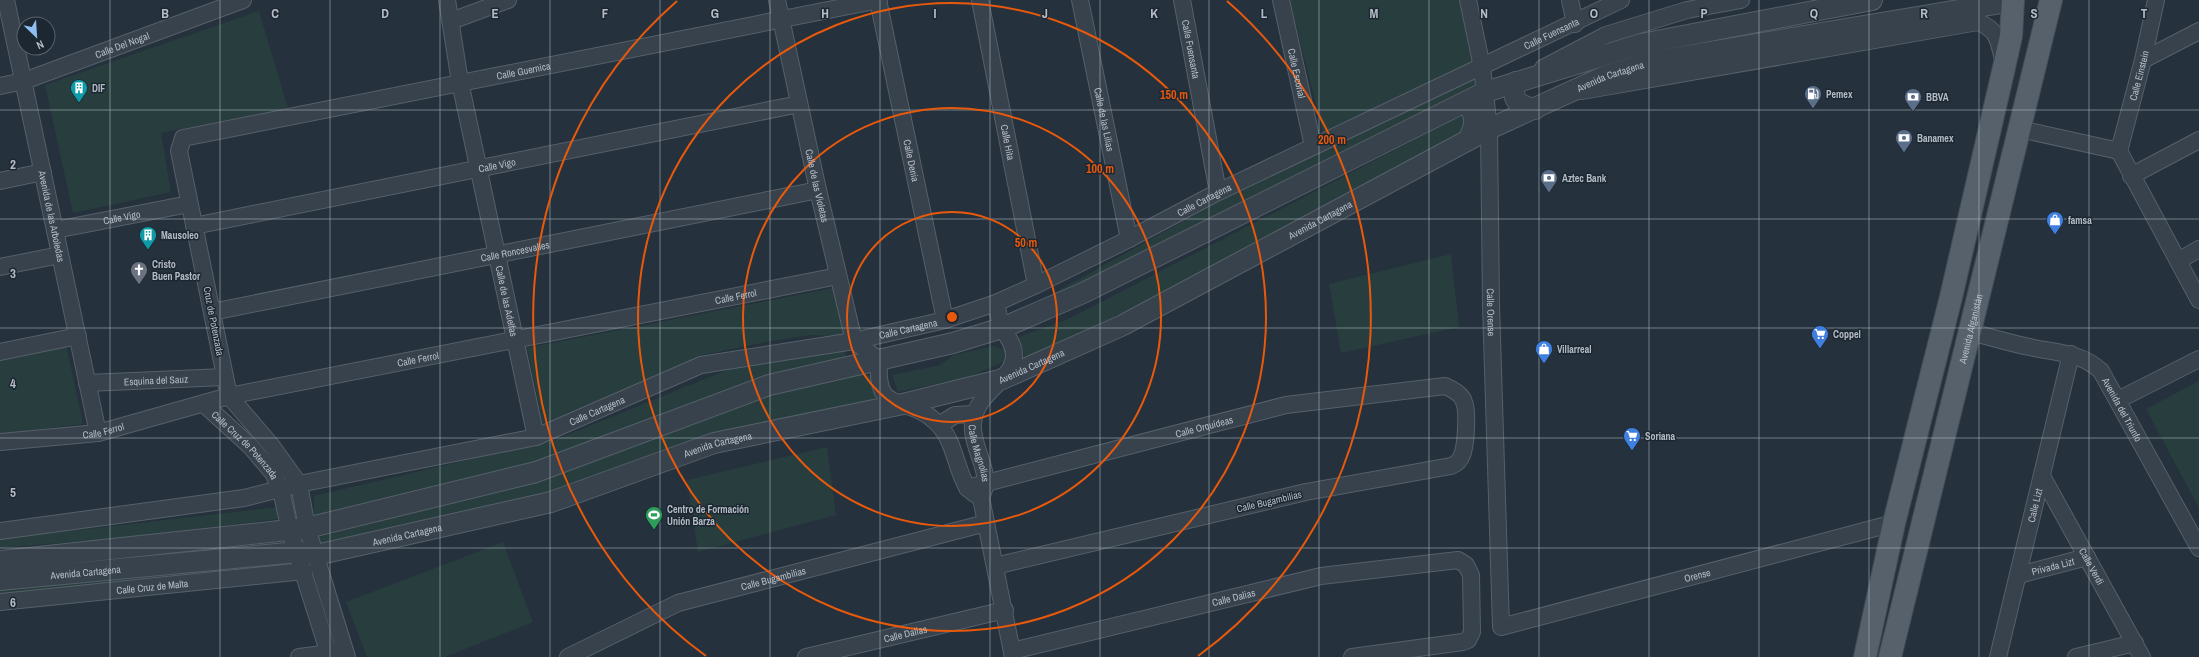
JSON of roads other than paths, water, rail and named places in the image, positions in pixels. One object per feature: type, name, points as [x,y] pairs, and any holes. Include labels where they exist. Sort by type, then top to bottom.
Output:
[{"type":"main road","name":"Avenida Afganistán","points":[[1890,657],[2051,0]]},
{"type":"main road","points":[[2004,3],[2024,37],[2027,52],[2020,129]]},
{"type":"main road","points":[[1865,657],[1894,523],[1962,246],[2011,36],[2004,3]]},
{"type":"main road","points":[[1962,246],[1967,258],[1957,309],[1970,332]]},
{"type":"street","name":"Avenida de las Arboledas","points":[[6,0],[98,433]]},
{"type":"street","name":"Calle Del Nogal","points":[[0,86],[24,81],[243,0]]},
{"type":"street","name":"Calle de las Adelfas","points":[[446,0],[451,21],[460,82],[480,167],[514,340],[536,437]]},
{"type":"street","points":[[451,21],[508,0]]},
{"type":"street","name":"Calle de las Violetas","points":[[777,0],[818,190],[854,341]]},
{"type":"street","name":"Calle Guernica","points":[[179,151],[180,142],[187,136],[878,0]]},
{"type":"street","name":"Calle Denia","points":[[878,0],[945,320]]},
{"type":"street","name":"Calle Hita","points":[[980,0],[1036,285]]},
{"type":"street","name":"Calle de las Lilias","points":[[1080,0],[1129,240]]},
{"type":"street","name":"Calle Fuensanta","points":[[1182,0],[1218,192]]},
{"type":"street","name":"Calle Escorial","points":[[1281,0],[1313,146]]},
{"type":"street","name":"Calle Orense","points":[[1468,0],[1482,67],[1477,97],[1489,129],[1491,297],[1501,627]]},
{"type":"street","points":[[1570,0],[1575,24]]},
{"type":"street","name":"Calle Fuensanta","points":[[1482,67],[1575,24],[1621,0]]},
{"type":"street","points":[[1535,109],[1519,103],[1515,98],[1513,92],[1516,82],[1606,35],[1687,10],[1741,0]]},
{"type":"street","name":"Avenida Cartagena","points":[[0,561],[299,530],[536,472],[769,385],[953,343],[1002,328],[1083,293],[1477,97],[1516,82],[1641,44],[1872,0]]},
{"type":"street","name":"Calle Einstein","points":[[2119,151],[2143,60],[2156,0]]},
{"type":"street","name":"Avenida Cartagena","points":[[0,580],[306,559],[551,502],[714,443],[903,404],[1000,380],[1122,325],[1489,129],[1605,76],[1650,62],[2004,3]]},
{"type":"street","points":[[1566,94],[1978,22],[1990,27],[1997,37],[2004,64]]},
{"type":"street","points":[[2143,60],[2199,31]]},
{"type":"street","name":"Calle Cartagena","points":[[299,484],[536,437],[701,365],[854,341],[945,320],[996,303],[1129,240],[1218,192],[1482,67]]},
{"type":"street","points":[[1468,140],[1474,129],[1477,97]]},
{"type":"street","name":"Calle Vigo","points":[[194,226],[480,167],[799,104]]},
{"type":"street","points":[[2020,129],[2119,151],[2131,176],[2199,300]]},
{"type":"street","points":[[2131,176],[2199,140]]},
{"type":"street","name":"Cruz de Potenzada","points":[[179,151],[229,396]]},
{"type":"street","points":[[0,181],[42,172]]},
{"type":"street","name":"Calle Roncesvalles","points":[[212,312],[497,253],[818,190]]},
{"type":"street","name":"Calle Vigo","points":[[55,230],[189,204]]},
{"type":"street","points":[[2178,261],[2199,249]]},
{"type":"street","points":[[0,267],[60,255]]},
{"type":"street","name":"Calle Ferrol","points":[[0,442],[98,433],[204,405],[229,396],[838,276]]},
{"type":"street","name":"Calle Magnolias","points":[[996,303],[1002,328],[1010,342],[1014,356],[1009,371],[984,396],[974,414],[972,431],[986,483],[981,498],[1005,610],[1012,654]]},
{"type":"street","name":"Avenida del Triunfo","points":[[1970,332],[2033,348],[2070,354],[2094,364],[2101,371],[2118,400],[2199,548]]},
{"type":"street","points":[[0,352],[78,336]]},
{"type":"street","points":[[854,341],[879,360]]},
{"type":"street","name":"Calle Lizt","points":[[1998,657],[2019,575],[2070,354]]},
{"type":"street","points":[[2118,400],[2199,359]]},
{"type":"street","name":"Calle Magnolias","points":[[879,360],[878,382],[884,395],[889,400],[923,412],[939,425],[950,443],[967,488],[981,498]]},
{"type":"street","name":"Esquina del Sauz","points":[[87,383],[225,377]]},
{"type":"street","name":"Calle Orquídeas","points":[[967,488],[1286,405],[1445,386]]},
{"type":"street","name":"Calle Bugambilias","points":[[995,566],[1306,492],[1451,466],[1457,463],[1462,455],[1466,413],[1464,400],[1456,391],[1445,386]]},
{"type":"street","name":"Calle Cruz de Potenzada","points":[[229,396],[271,445],[299,484]]},
{"type":"street","name":"Calle Cruz de Potenzada","points":[[204,405],[250,446],[273,473],[299,530]]},
{"type":"street","points":[[939,425],[955,415],[974,414]]},
{"type":"street","name":"Calle Verdi","points":[[2042,476],[2138,650]]},
{"type":"street","points":[[0,531],[244,498],[281,490],[299,484],[299,530],[330,655]]},
{"type":"street","name":"Calle Bugambilias","points":[[568,657],[678,603],[986,523]]},
{"type":"street","name":"Orense","points":[[1501,627],[1894,523]]},
{"type":"street","name":"Privada Lizt","points":[[2019,575],[2087,557]]},
{"type":"street","points":[[299,657],[347,654],[306,559]]},
{"type":"street","name":"Calle Cruz de Malta","points":[[0,602],[306,559]]},
{"type":"street","name":"Calle Dalias","points":[[1012,654],[1321,576],[1458,560],[1466,565],[1471,575],[1472,632],[1468,640],[1464,642],[1352,657]]},
{"type":"street","name":"Calle Dalias","points":[[806,657],[1005,610]]},
{"type":"street","points":[[2076,657],[2138,650]]},
{"type":"place","name":"DIF","points":[[79,103]]},
{"type":"place","name":"Pemex","points":[[1813,109]]},
{"type":"place","name":"BBVA","points":[[1913,112]]},
{"type":"place","name":"Banamex","points":[[1904,153]]},
{"type":"place","name":"Aztec Bank","points":[[1549,193]]},
{"type":"place","name":"famsa","points":[[2055,235]]},
{"type":"place","name":"Mausoleo","points":[[148,250]]},
{"type":"place","name":"Cristo Buen Pastor","points":[[139,285]]},
{"type":"place","name":"Coppel","points":[[1820,349]]},
{"type":"place","name":"Villarreal","points":[[1544,364]]},
{"type":"place","name":"Soriana","points":[[1632,451]]},
{"type":"place","name":"Centro de Formación Unión Barza","points":[[654,530]]}]
